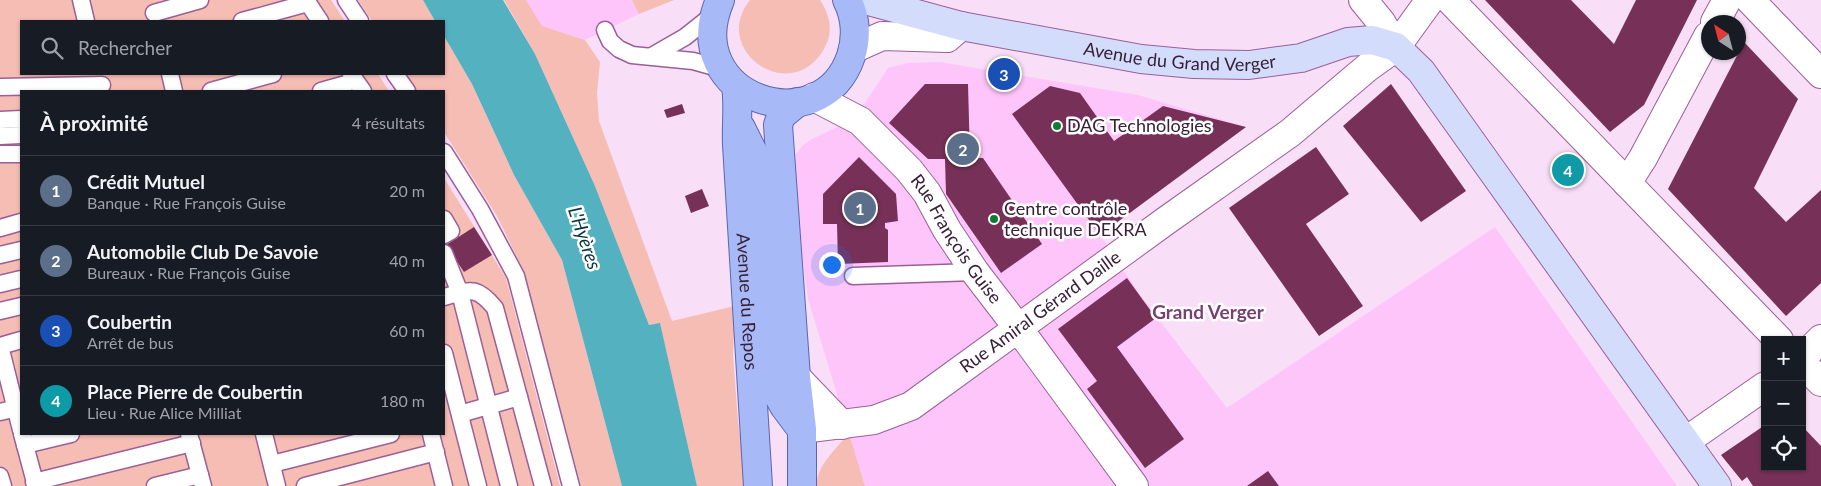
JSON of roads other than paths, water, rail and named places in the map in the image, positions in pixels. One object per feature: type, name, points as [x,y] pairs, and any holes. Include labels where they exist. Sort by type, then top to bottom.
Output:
[{"type":"main road","points":[[802,486],[802,429],[796,377],[778,125],[781,116],[806,99],[829,88],[848,63],[853,49],[855,34],[854,18],[847,0]]},
{"type":"main road","name":"Avenue du Grand Verger","points":[[865,0],[961,26],[1141,59],[1194,64],[1249,65],[1301,58],[1348,42],[1372,40],[1396,46]]},
{"type":"main road","name":"Avenue du Repos","points":[[717,7],[712,33],[714,51],[729,77],[738,101],[736,118],[758,486]]},
{"type":"main road","points":[[1396,46],[1421,71],[1717,486]]},
{"type":"main road","points":[[729,77],[754,98],[776,103],[806,99]]},
{"type":"main road","name":"Avenue du Repos","points":[[736,118],[763,172],[773,386],[784,406],[802,429]]},
{"type":"street","points":[[1363,0],[1381,22],[1396,46]]},
{"type":"street","name":"Rue Amiral Gérard Daille","points":[[802,429],[874,420],[911,406],[1100,270],[1166,220],[1290,134],[1368,67],[1396,46],[1430,0]]},
{"type":"street","points":[[1450,0],[1775,336]]},
{"type":"street","points":[[1719,15],[1727,0]]},
{"type":"street","points":[[1750,0],[1821,74]]},
{"type":"street","points":[[853,49],[882,36],[947,38],[961,26]]},
{"type":"street","points":[[1628,183],[1644,158],[1701,49]]},
{"type":"street","name":"Rue François Guise","points":[[840,76],[850,103],[860,121],[909,170],[927,193],[947,230],[975,272],[1134,486]]},
{"type":"street","name":"Rue François Guise","points":[[806,99],[860,121]]},
{"type":"street","points":[[1806,354],[1821,339]]},
{"type":"street","points":[[1806,367],[1821,382]]},
{"type":"street","points":[[796,377],[842,425]]},
{"type":"street","points":[[1686,442],[1761,389]]},
{"type":"lane","points":[[81,0],[86,20]]},
{"type":"lane","points":[[153,11],[200,0]]},
{"type":"lane","points":[[346,0],[359,20]]},
{"type":"lane","points":[[245,20],[307,2],[319,20]]},
{"type":"lane","points":[[652,56],[685,37],[717,7]]},
{"type":"lane","points":[[605,30],[610,41],[619,49],[632,55],[692,61],[729,77]]},
{"type":"lane","points":[[0,76],[40,75]]},
{"type":"lane","points":[[170,75],[174,90]]},
{"type":"lane","points":[[215,90],[269,75]]},
{"type":"lane","points":[[396,75],[406,90]]},
{"type":"lane","points":[[324,90],[347,81],[361,90]]},
{"type":"lane","points":[[0,87],[101,83]]},
{"type":"lane","points":[[0,120],[20,119]]},
{"type":"lane","points":[[0,136],[20,136]]},
{"type":"lane","points":[[0,154],[20,154]]},
{"type":"lane","points":[[445,154],[480,209],[516,276],[571,486]]},
{"type":"lane","points":[[445,221],[451,231],[445,234]]},
{"type":"lane","points":[[0,228],[20,222]]},
{"type":"lane","points":[[0,255],[20,250]]},
{"type":"lane","points":[[445,255],[460,292],[509,486]]},
{"type":"lane","points":[[853,276],[975,272]]},
{"type":"lane","points":[[0,284],[20,279]]},
{"type":"lane","points":[[445,297],[472,290],[485,296],[495,308],[543,486]]},
{"type":"lane","points":[[0,311],[20,306]]},
{"type":"lane","points":[[20,340],[0,346],[14,373],[12,409],[20,429]]},
{"type":"lane","points":[[445,357],[478,486]]},
{"type":"lane","points":[[460,414],[519,398]]},
{"type":"lane","points":[[46,435],[23,436],[35,484],[191,439],[201,480],[155,486]]},
{"type":"lane","points":[[267,435],[277,486]]},
{"type":"lane","points":[[272,464],[387,435]]},
{"type":"lane","points":[[431,435],[436,452],[439,485]]},
{"type":"lane","points":[[305,486],[436,452]]},
{"type":"lane","points":[[0,476],[3,486]]},
{"type":"water","name":"L'Hyères","points":[[423,0],[503,0],[535,54],[595,186],[649,325],[660,323],[697,486],[622,486],[562,260],[514,175],[472,84],[445,38],[445,20],[434,20]]},
{"type":"place","name":"Coubertin","points":[[1004,74]]},
{"type":"place","name":"DAG Technologies","points":[[1057,126]]},
{"type":"place","name":"Automobile Club De Savoie","points":[[963,149]]},
{"type":"place","name":"Place Pierre de Coubertin","points":[[1568,170]]},
{"type":"place","name":"Crédit Mutuel","points":[[860,208]]},
{"type":"place","name":"Centre contrôle technique DEKRA","points":[[994,219]]},
{"type":"district","name":"Grand Verger","points":[[1208,312]]}]
